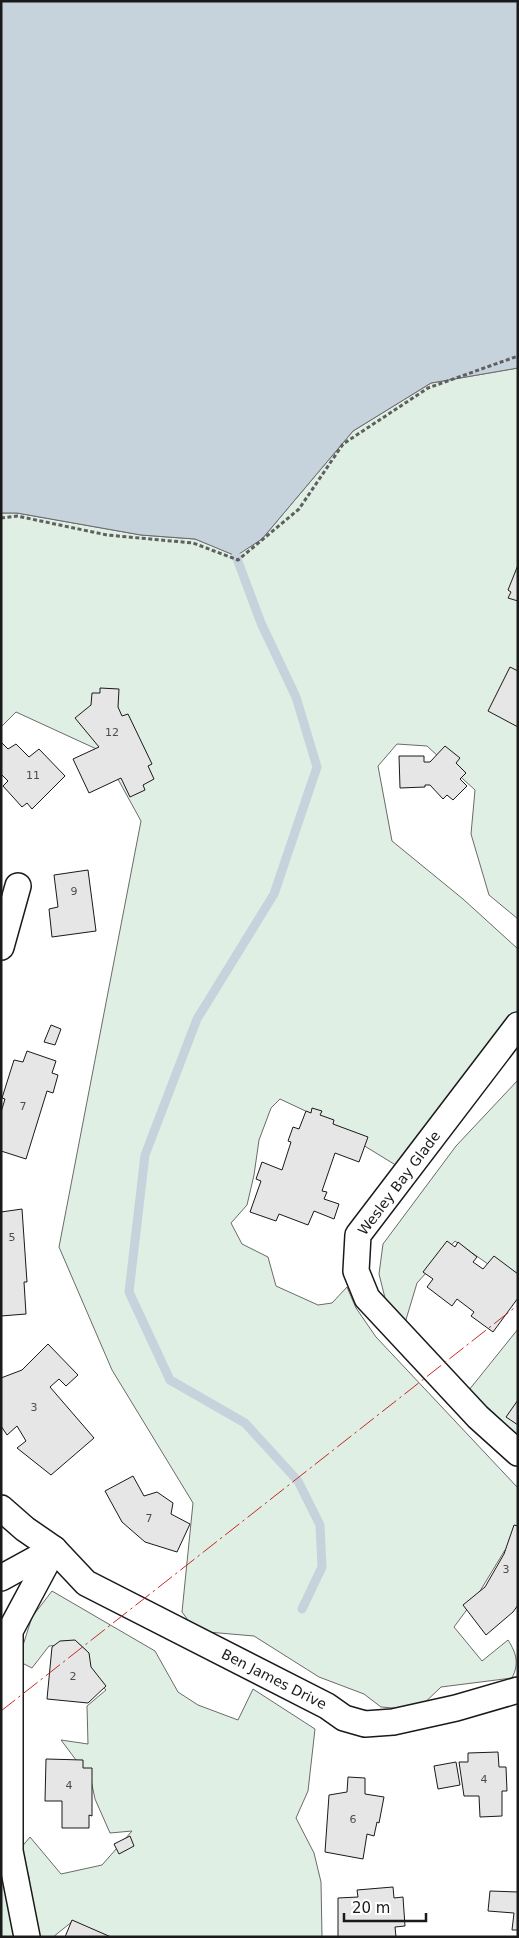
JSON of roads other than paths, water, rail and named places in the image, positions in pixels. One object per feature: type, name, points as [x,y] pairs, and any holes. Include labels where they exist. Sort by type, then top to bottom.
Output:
[{"type":"street","points":[[1,947],[18,886]]},
{"type":"street","name":"Wesley Bay Glade","points":[[518,1025],[358,1235],[356,1271],[367,1298],[478,1417],[518,1453]]},
{"type":"street","name":"Ben James Drive","points":[[1,1508],[25,1529],[54,1549],[86,1583],[327,1706],[344,1718],[365,1724],[393,1722],[456,1708],[518,1690]]},
{"type":"street","points":[[1,1578],[54,1549]]},
{"type":"street","points":[[27,1937],[10,1851],[10,1631],[54,1549]]},
{"type":"waterway","points":[[236,556],[261,623],[296,697],[317,767],[274,894],[197,1019],[145,1155],[129,1292],[170,1380],[245,1423],[298,1481],[320,1525],[322,1567],[302,1609]]}]
